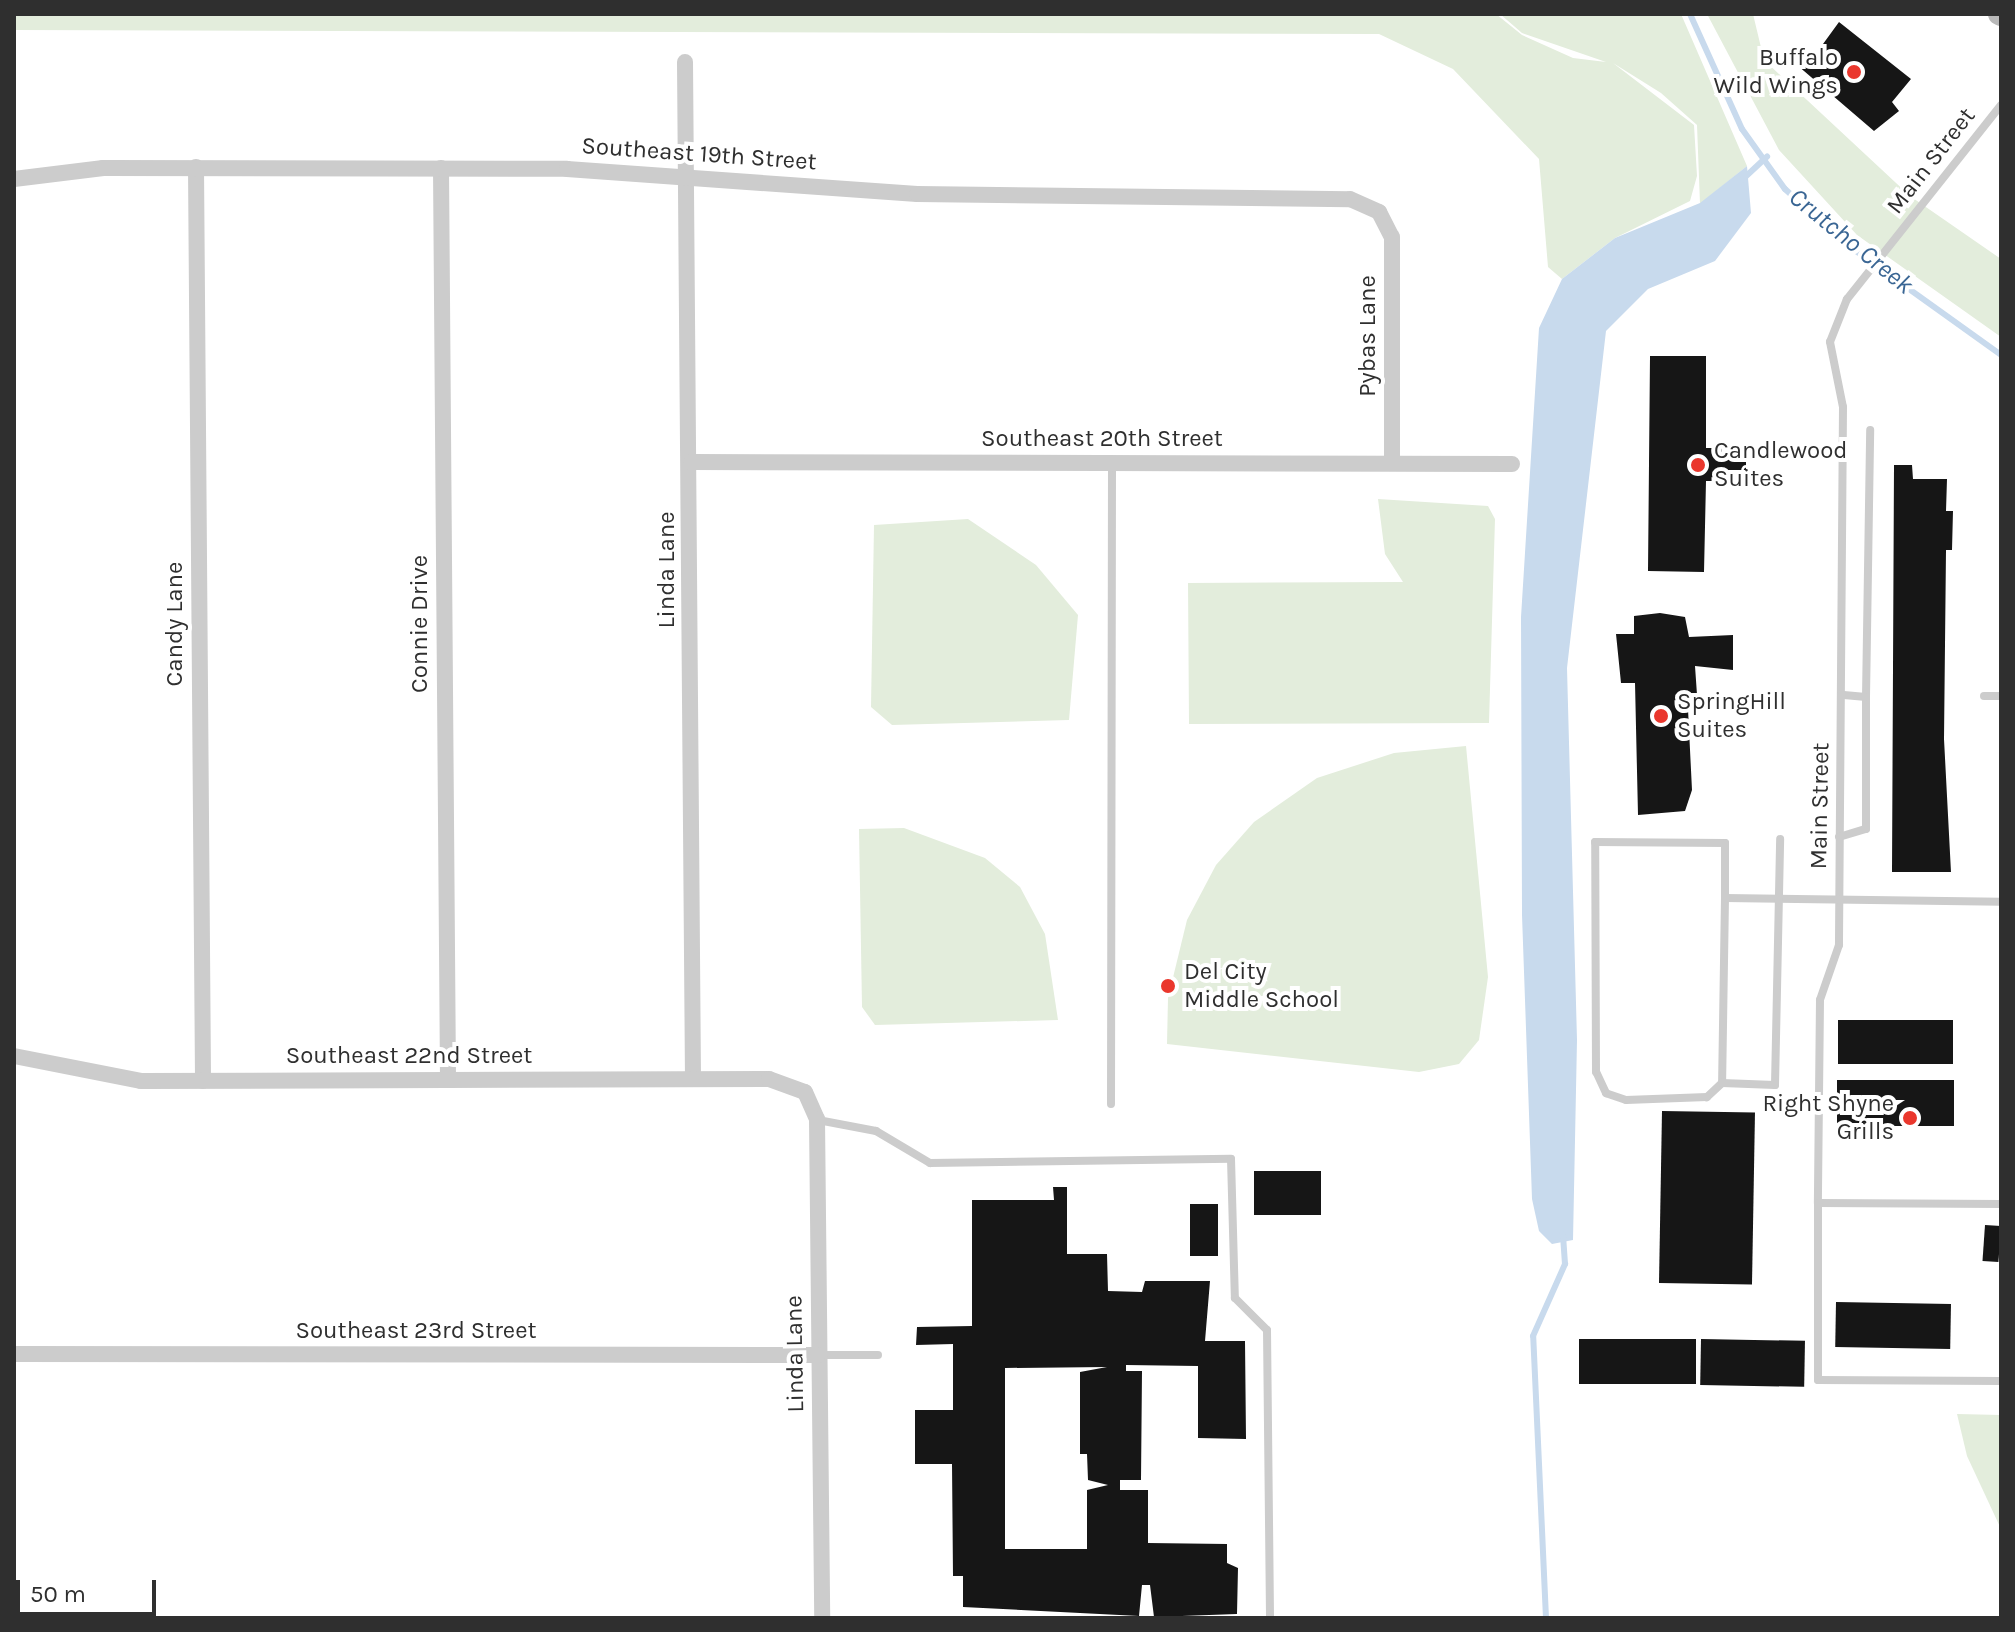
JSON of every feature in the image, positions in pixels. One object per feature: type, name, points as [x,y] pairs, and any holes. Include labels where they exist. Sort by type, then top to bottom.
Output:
[{"type":"street","name":"Linda Lane","points":[[685,62],[691,462],[693,1079]]},
{"type":"street","name":"Southeast 19th Street","points":[[14,179],[196,167],[441,168],[687,178],[917,194],[1350,199],[1379,212]]},
{"type":"street","name":"Candy Lane","points":[[196,167],[203,1081]]},
{"type":"street","name":"Connie Drive","points":[[441,168],[448,1080]]},
{"type":"street","name":"Pybas Lane","points":[[1379,212],[1392,237],[1392,463]]},
{"type":"street","name":"Southeast 20th Street","points":[[691,462],[1512,464]]},
{"type":"street","name":"Southeast 22nd Street","points":[[14,1056],[99,1077],[203,1081],[769,1079],[805,1092]]},
{"type":"street","name":"Linda Lane","points":[[805,1092],[817,1119],[822,1618]]},
{"type":"street","name":"Southeast 23rd Street","points":[[14,1354],[818,1355]]},
{"type":"lane","name":"Main Street","points":[[2001,105],[1847,299],[1830,342],[1843,407],[1839,945],[1820,1000],[1818,1203],[1818,1380],[2001,1381]]},
{"type":"lane","points":[[1839,837],[1866,829],[1870,430]]},
{"type":"lane","points":[[1111,1104],[1112,463]]},
{"type":"lane","points":[[1841,695],[1866,697]]},
{"type":"lane","points":[[1984,696],[2001,696]]},
{"type":"lane","points":[[1722,1083],[1725,843],[1595,842],[1596,1072],[1606,1093],[1626,1100],[1707,1097],[1722,1083],[1775,1085],[1780,839]]},
{"type":"lane","points":[[1725,898],[2001,902]]},
{"type":"lane","points":[[817,1119],[876,1131],[930,1163],[1231,1159],[1235,1298],[1267,1330],[1270,1618]]},
{"type":"lane","points":[[1818,1203],[2001,1204]]},
{"type":"lane","points":[[818,1355],[878,1355]]},
{"type":"green space","points":[[14,14],[1496,14],[1522,35],[1573,58],[1606,62],[1522,33],[1500,14],[1681,14],[1747,166],[1700,204],[1697,125],[1661,93],[1613,63],[1694,125],[1697,176],[1690,201],[1615,238],[1562,279],[1548,267],[1539,159],[1453,69],[1379,34],[14,30]]},
{"type":"green space","points":[[1707,14],[1753,14],[1764,60],[1910,196],[2001,259],[2001,337],[1857,235],[1779,150]]},
{"type":"green space","points":[[1378,499],[1488,506],[1495,519],[1489,723],[1189,724],[1188,583],[1403,582],[1385,554]]},
{"type":"green space","points":[[968,519],[1036,565],[1078,615],[1069,720],[892,725],[871,707],[874,525]]},
{"type":"green space","points":[[1466,746],[1488,977],[1479,1040],[1459,1064],[1419,1072],[1167,1044],[1168,998],[1187,920],[1216,865],[1254,822],[1317,778],[1394,753]]},
{"type":"green space","points":[[904,828],[985,858],[1020,887],[1045,934],[1058,1020],[875,1025],[862,1007],[859,829]]},
{"type":"green space","points":[[1957,1414],[2001,1415],[2001,1529],[1967,1456]]},
{"type":"water","points":[[1747,166],[1751,213],[1715,261],[1648,289],[1606,331],[1567,668],[1577,1040],[1573,1240],[1552,1244],[1539,1231],[1532,1199],[1522,915],[1521,617],[1539,328],[1562,279],[1615,238],[1700,203]]},
{"type":"building","name":"Buffalo Wild Wings","points":[[1839,22],[1911,79],[1892,102],[1899,111],[1874,131],[1797,65],[1808,50],[1815,55]]},
{"type":"building","name":"Candlewood Suites","points":[[1650,356],[1706,356],[1706,448],[1746,448],[1746,481],[1706,481],[1704,572],[1648,571]]},
{"type":"building","points":[[1894,465],[1912,465],[1913,479],[1947,479],[1946,511],[1953,511],[1952,550],[1946,550],[1944,739],[1951,872],[1892,872]]},
{"type":"building","name":"SpringHill Suites","points":[[1660,613],[1685,617],[1689,637],[1733,635],[1733,670],[1695,666],[1698,709],[1688,709],[1692,790],[1685,811],[1638,815],[1635,683],[1621,683],[1616,634],[1634,634],[1634,616]]},
{"type":"building","points":[[1838,1020],[1953,1020],[1953,1064],[1838,1064]]},
{"type":"building","points":[[1837,1080],[1954,1080],[1954,1126],[1837,1126]]},
{"type":"building","points":[[1662,1111],[1755,1113],[1752,1285],[1659,1283]]},
{"type":"building","points":[[1254,1171],[1321,1171],[1321,1215],[1254,1215]]},
{"type":"building","points":[[1053,1187],[1067,1187],[1067,1254],[1107,1254],[1108,1291],[1142,1292],[1145,1281],[1210,1281],[1205,1341],[1245,1341],[1246,1439],[1198,1438],[1198,1366],[1126,1365],[1126,1371],[1142,1371],[1141,1480],[1120,1480],[1120,1490],[1148,1490],[1148,1543],[1227,1544],[1227,1563],[1238,1568],[1237,1614],[1154,1617],[1150,1585],[1142,1585],[1139,1616],[963,1607],[963,1576],[953,1576],[952,1464],[915,1464],[915,1410],[953,1410],[953,1344],[916,1345],[917,1327],[972,1326],[972,1200],[1054,1200]],"holes":[[[1107,1367],[1080,1372],[1080,1454],[1087,1454],[1088,1480],[1108,1485],[1087,1490],[1087,1549],[1005,1549],[1005,1368]]]},
{"type":"building","points":[[1190,1204],[1218,1204],[1218,1256],[1190,1256]]},
{"type":"building","points":[[1985,1225],[2001,1226],[1998,1262],[1982,1261]]},
{"type":"building","points":[[1836,1302],[1951,1304],[1950,1349],[1835,1347]]},
{"type":"building","points":[[1579,1339],[1696,1339],[1696,1384],[1579,1384]]},
{"type":"building","points":[[1701,1339],[1805,1341],[1804,1387],[1700,1385]]},
{"type":"waterway","name":"Crutcho Creek","points":[[1690,14],[1742,129],[1785,189],[1842,241],[2001,355]]},
{"type":"waterway","points":[[1743,179],[1767,157]]},
{"type":"waterway","points":[[1546,1618],[1533,1336],[1565,1264],[1563,1234]]},
{"type":"place","name":"Buffalo Wild Wings","points":[[1854,72]]},
{"type":"place","name":"Candlewood Suites","points":[[1698,465]]},
{"type":"place","name":"SpringHill Suites","points":[[1661,716]]},
{"type":"place","name":"Del City Middle School","points":[[1168,986]]},
{"type":"place","name":"Right Shyne Grills","points":[[1910,1118]]}]
